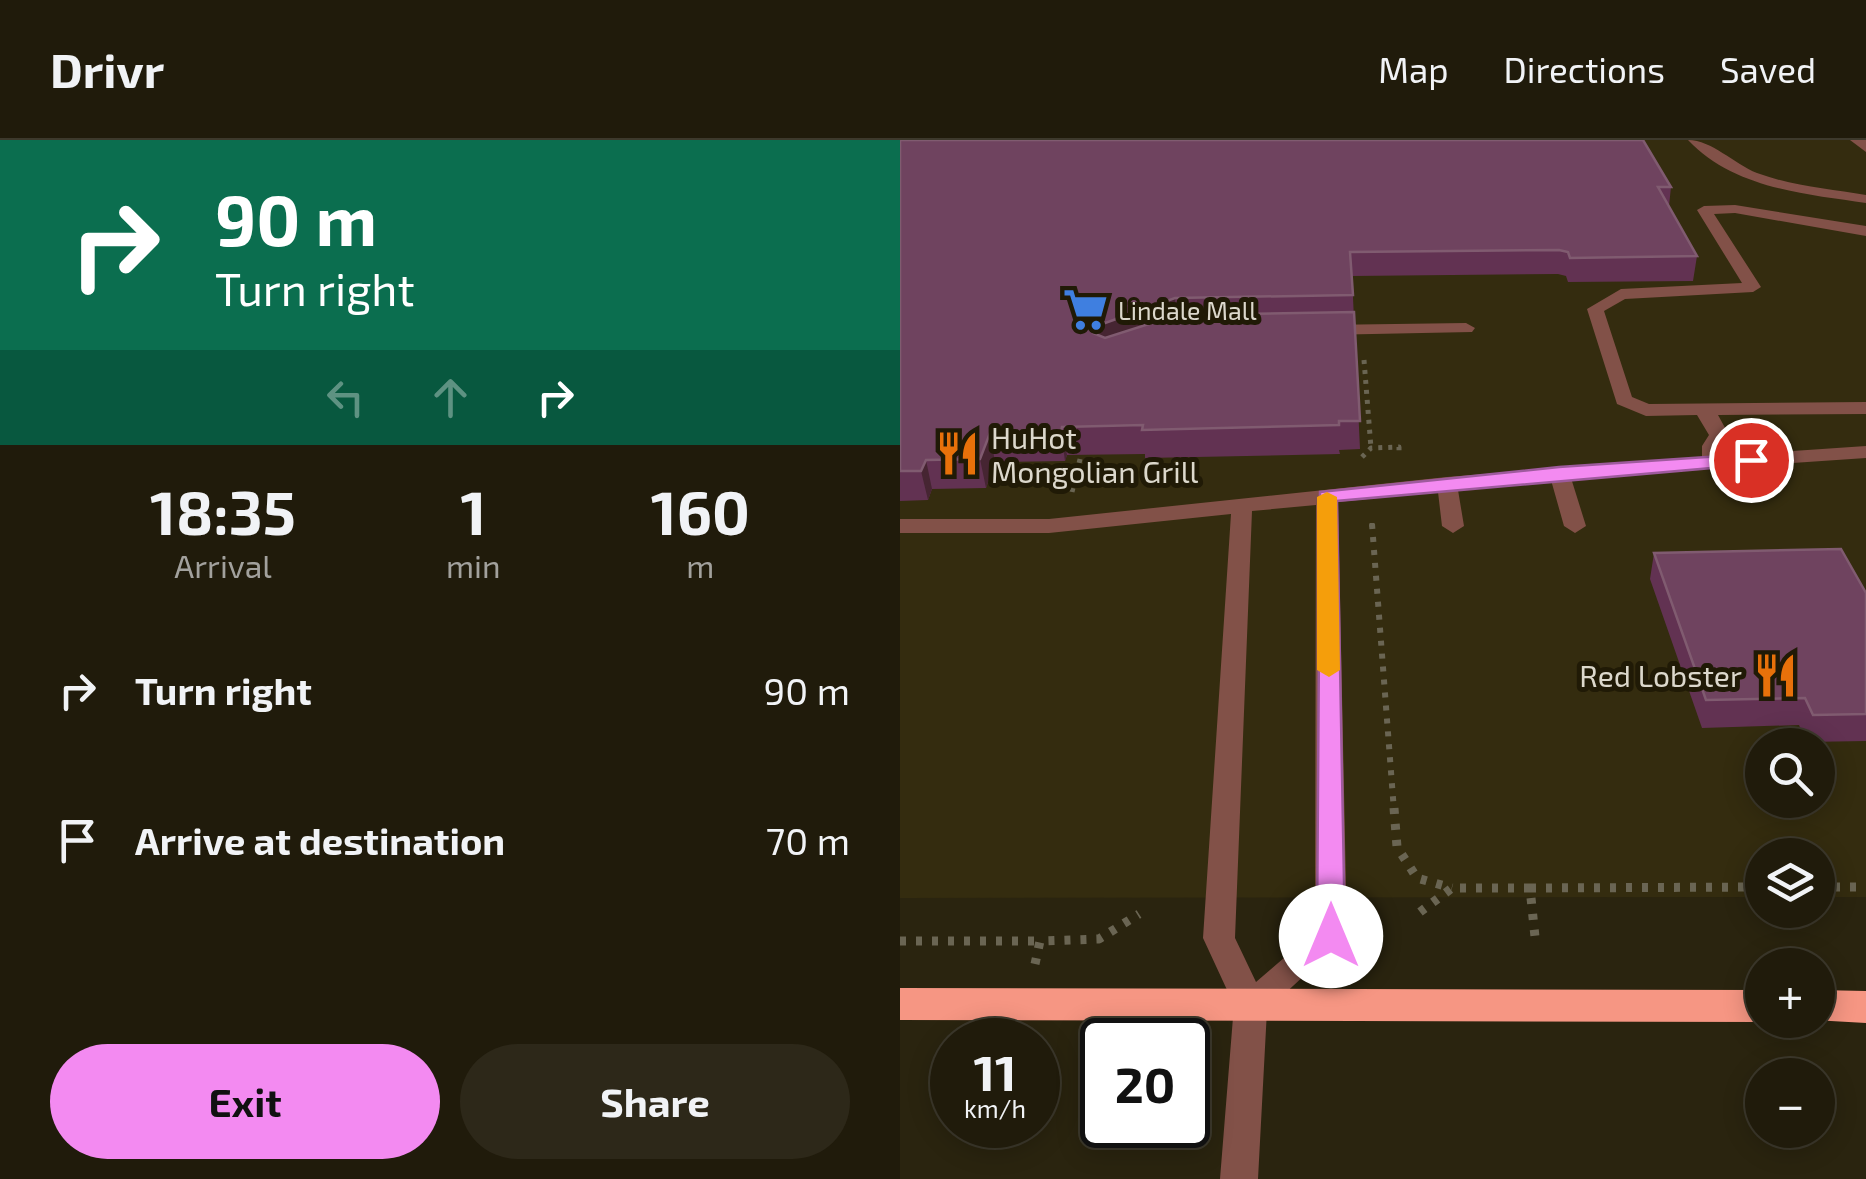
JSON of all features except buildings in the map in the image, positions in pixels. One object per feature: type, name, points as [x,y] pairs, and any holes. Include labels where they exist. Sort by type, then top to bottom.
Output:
[{"type":"highway","points":[[900,1004],[1745,1006]]},
{"type":"highway","points":[[1835,1006],[1866,1006]]},
{"type":"street","points":[[1694,140],[1724,165],[1753,178],[1866,199]]},
{"type":"street","points":[[1866,140],[1856,140],[1866,148]]},
{"type":"street","points":[[1866,231],[1735,209],[1704,210],[1753,287],[1620,294],[1595,310],[1624,400],[1646,410],[1866,408]]},
{"type":"street","points":[[1297,330],[1466,328]]},
{"type":"street","points":[[1702,409],[1716,424],[1719,436],[1712,446],[1712,462]]},
{"type":"street","points":[[900,526],[1049,526],[1559,472],[1866,452]]},
{"type":"street","points":[[1559,472],[1575,526]]},
{"type":"street","points":[[1447,484],[1453,526]]},
{"type":"street","points":[[1251,1004],[1331,936],[1327,496]]},
{"type":"street","points":[[1240,1179],[1251,1004],[1220,938],[1242,505]]},
{"type":"path","points":[[1337,330],[1364,349],[1371,448]]},
{"type":"path","points":[[1072,494],[1085,442]]},
{"type":"path","points":[[1371,518],[1397,847],[1417,878],[1452,888],[1745,887]]},
{"type":"path","points":[[1835,887],[1866,887]]},
{"type":"path","points":[[1420,912],[1452,888]]},
{"type":"path","points":[[1530,888],[1534,938]]},
{"type":"path","points":[[900,940],[1099,939],[1139,914]]},
{"type":"path","points":[[1034,970],[1040,941]]},
{"type":"shaded area","points":[[900,140],[1866,140],[1866,897],[1835,897],[1835,838],[1745,838],[1745,897],[900,898]]},
{"type":"slow traffic","points":[[1327,497],[1329,670]]},
{"type":"place","name":"Lindale Mall","points":[[1085,310]]},
{"type":"place","name":"HuHot Mongolian Grill","points":[[958,454]]},
{"type":"place","name":"Red Lobster","points":[[1775,675]]},
{"type":"route","points":[[1331,936],[1327,496],[1559,472],[1751,460]]}]
